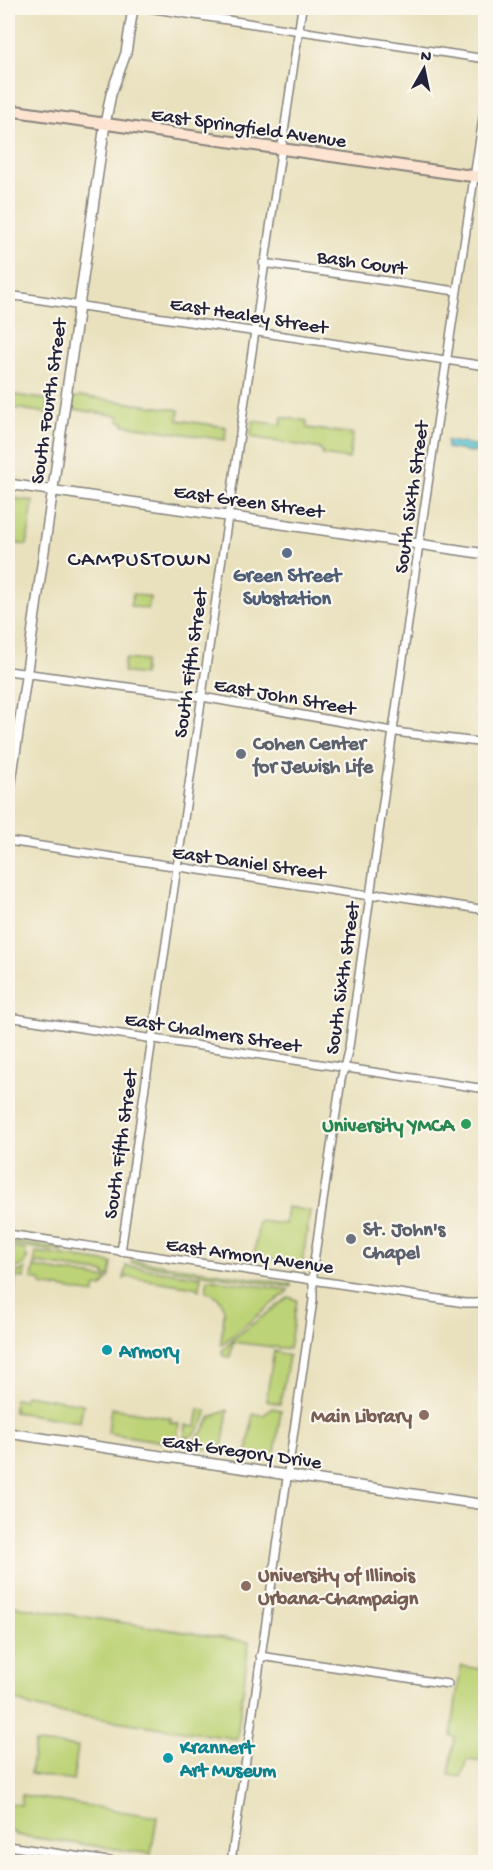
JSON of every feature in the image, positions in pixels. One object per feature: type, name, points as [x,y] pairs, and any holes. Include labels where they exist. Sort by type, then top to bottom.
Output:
[{"type":"main road","name":"East Springfield Avenue","points":[[8,110],[486,178]]},
{"type":"street","name":"South Fourth Street","points":[[8,802],[105,124],[111,93],[126,54],[133,8]]},
{"type":"street","points":[[148,8],[486,59]]},
{"type":"street","name":"South Fifth Street","points":[[121,1251],[150,1038],[302,8]]},
{"type":"street","name":"South Sixth Street","points":[[231,1863],[313,1300],[312,1280],[486,98]]},
{"type":"street","name":"Bash Court","points":[[263,263],[456,291]]},
{"type":"street","name":"East Healey Street","points":[[8,295],[486,366]]},
{"type":"street","name":"East Green Street","points":[[8,484],[227,514],[486,554]]},
{"type":"street","name":"East John Street","points":[[8,670],[202,697],[393,731],[486,742]]},
{"type":"street","name":"East Daniel Street","points":[[8,842],[369,896],[383,894],[486,910]]},
{"type":"street","name":"East Chalmers Street","points":[[8,1017],[486,1089]]},
{"type":"street","name":"East Armory Avenue","points":[[8,1234],[465,1303],[478,1303],[486,1298]]},
{"type":"street","name":"East Gregory Drive","points":[[8,1433],[486,1505]]},
{"type":"street","points":[[260,1656],[447,1684]]},
{"type":"street","points":[[8,1846],[115,1863]]},
{"type":"green space","points":[[8,394],[49,400],[47,413],[8,407]]},
{"type":"green space","points":[[80,396],[179,410],[178,420],[226,427],[225,440],[124,425],[124,422],[118,421],[119,416],[72,409],[74,398]]},
{"type":"green space","points":[[282,417],[307,421],[307,428],[353,434],[349,459],[323,455],[321,449],[250,437],[253,421],[281,425]]},
{"type":"green space","points":[[10,498],[33,501],[27,545],[8,542]]},
{"type":"green space","points":[[133,594],[150,597],[148,609],[130,606]]},
{"type":"green space","points":[[125,659],[145,661],[143,675],[123,672]]},
{"type":"green space","points":[[287,1207],[310,1211],[302,1264],[254,1256],[259,1221],[285,1224]]},
{"type":"green space","points":[[8,1241],[63,1249],[62,1252],[8,1244]]},
{"type":"green space","points":[[8,1247],[26,1250],[25,1256],[28,1257],[24,1264],[8,1273]]},
{"type":"green space","points":[[36,1252],[112,1263],[110,1277],[105,1276],[105,1273],[39,1263],[34,1265]]},
{"type":"green space","points":[[132,1260],[291,1284],[291,1287],[131,1263]]},
{"type":"green space","points":[[126,1266],[201,1277],[199,1290],[195,1287],[128,1277],[124,1279]]},
{"type":"green space","points":[[34,1267],[108,1279],[102,1287],[96,1286],[94,1294],[41,1285],[42,1281],[32,1279]]},
{"type":"green space","points":[[25,1269],[24,1278],[16,1277],[8,1333],[8,1280]]},
{"type":"green space","points":[[208,1279],[288,1291],[221,1345],[223,1307],[215,1295],[206,1291]]},
{"type":"green space","points":[[289,1297],[297,1300],[289,1349],[233,1342],[230,1357],[223,1356],[222,1351],[238,1335]]},
{"type":"green space","points":[[274,1351],[289,1356],[280,1404],[266,1401]]},
{"type":"green space","points":[[25,1395],[83,1404],[80,1422],[14,1412],[14,1399],[23,1400]]},
{"type":"green space","points":[[111,1408],[171,1418],[170,1422],[179,1424],[176,1444],[108,1433]]},
{"type":"green space","points":[[272,1408],[281,1410],[274,1459],[238,1453],[247,1452],[253,1414],[264,1415]]},
{"type":"green space","points":[[199,1409],[207,1411],[204,1420],[196,1432],[184,1440],[186,1425],[196,1426]]},
{"type":"green space","points":[[228,1410],[222,1448],[230,1452],[188,1446],[204,1430],[211,1417]]},
{"type":"green space","points":[[8,1605],[249,1642],[237,1739],[55,1712],[33,1707],[8,1697]]},
{"type":"green space","points":[[461,1666],[485,1670],[486,1762],[467,1760],[461,1777],[449,1775],[455,1737],[451,1736]]},
{"type":"green space","points":[[35,1743],[78,1747],[73,1781],[30,1774]]},
{"type":"green space","points":[[22,1795],[157,1817],[151,1854],[16,1835],[8,1831],[8,1803],[21,1805]]},
{"type":"water","points":[[447,441],[485,447],[485,454],[447,448]]},
{"type":"place","name":"Green Street Substation","points":[[287,553]]},
{"type":"place","name":"Cohen Center for Jewish Life","points":[[241,754]]},
{"type":"place","name":"University YMCA","points":[[466,1124]]},
{"type":"place","name":"St. John's Chapel","points":[[351,1239]]},
{"type":"place","name":"Armory","points":[[107,1350]]},
{"type":"place","name":"Main Library","points":[[424,1415]]},
{"type":"place","name":"University of Illinois Urbana-Champaign","points":[[246,1586]]},
{"type":"place","name":"Krannert Art Museum","points":[[168,1758]]},
{"type":"district","name":"CAMPUSTOWN","points":[[140,557]]}]
